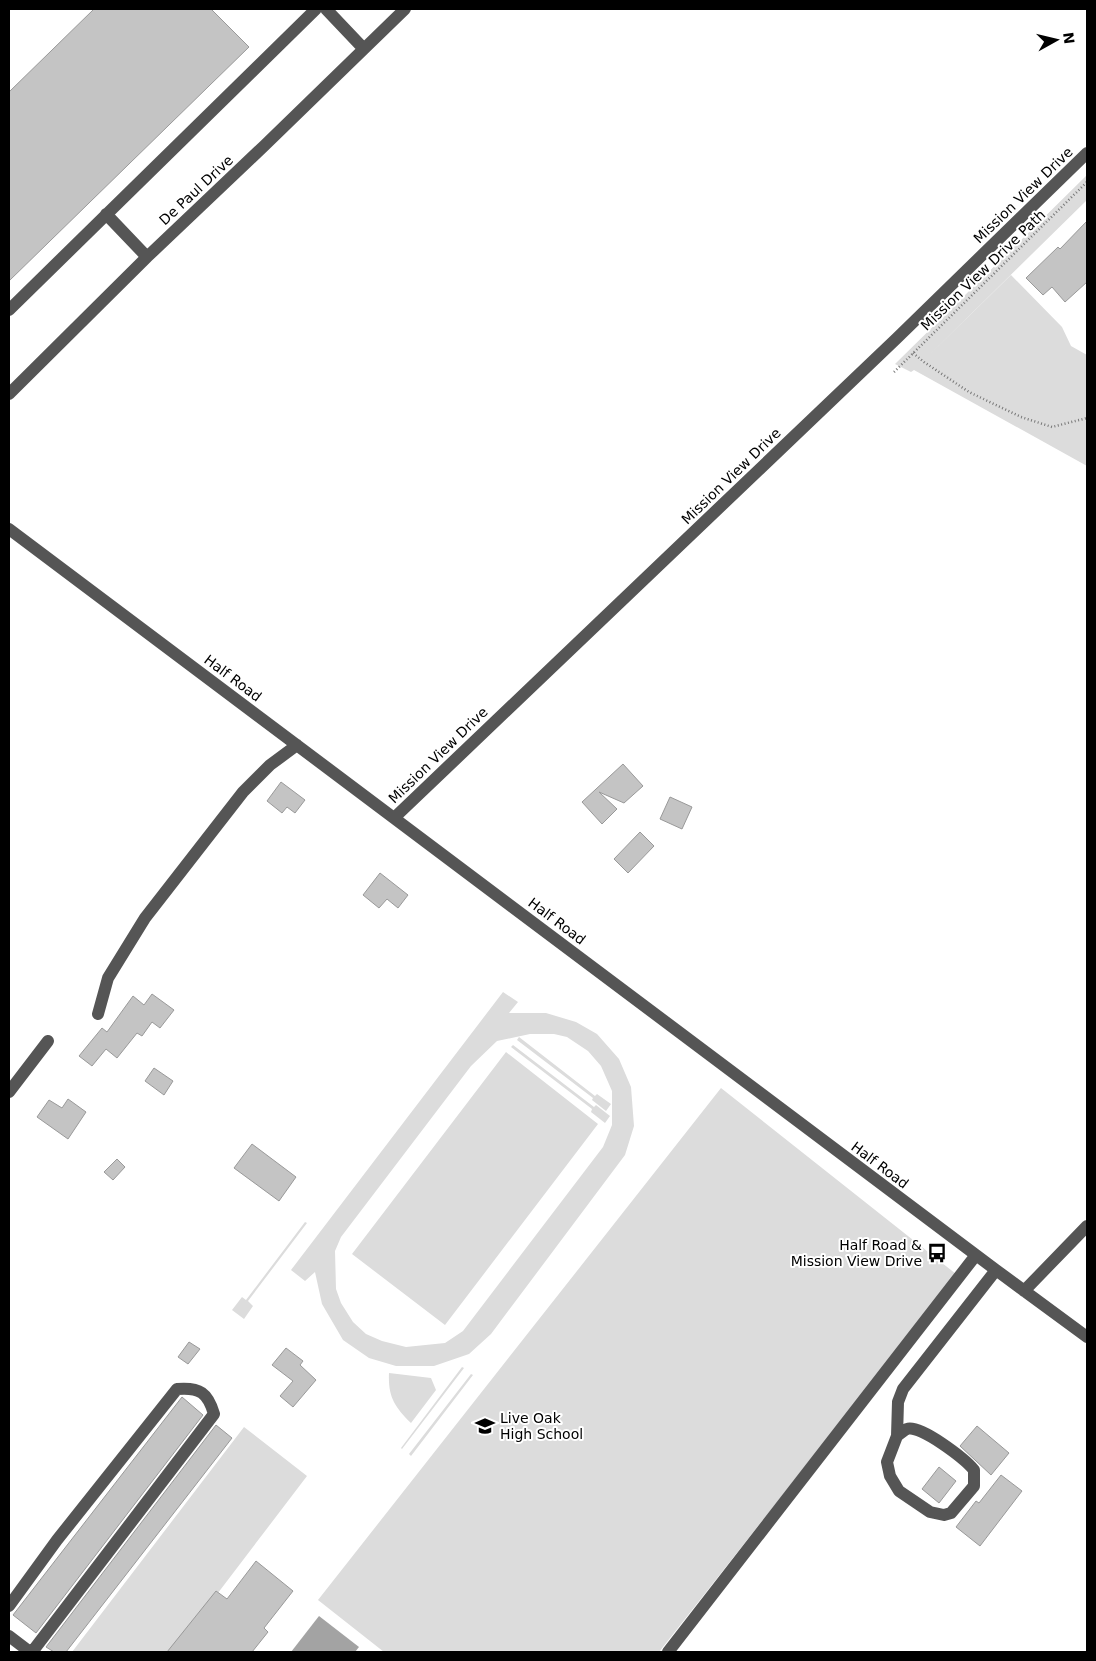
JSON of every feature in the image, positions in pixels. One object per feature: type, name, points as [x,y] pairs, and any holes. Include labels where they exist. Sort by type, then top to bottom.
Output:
[{"type":"street","points":[[9,310],[316,9]]},
{"type":"street","points":[[326,9],[363,48]]},
{"type":"street","name":"De Paul Drive","points":[[9,394],[147,257],[405,9]]},
{"type":"street","name":"Mission View Drive","points":[[394,818],[889,346],[1087,153]]},
{"type":"street","points":[[106,214],[147,257]]},
{"type":"street","name":"Half Road","points":[[9,529],[1087,1337]]},
{"type":"street","points":[[98,1014],[108,978],[145,918],[243,792],[270,765],[296,745]]},
{"type":"street","points":[[9,1092],[48,1041]]},
{"type":"street","points":[[1024,1291],[1087,1226]]},
{"type":"street","points":[[668,1652],[976,1255]]},
{"type":"street","points":[[897,1436],[908,1429],[919,1429],[965,1459],[974,1470],[974,1486],[951,1513],[930,1512],[899,1491],[890,1476],[887,1462],[897,1436],[898,1402],[903,1388],[996,1270]]},
{"type":"street","points":[[9,1606],[57,1540],[177,1389],[190,1388],[202,1393],[210,1400],[214,1414],[31,1652],[9,1636]]},
{"type":"path","name":"Mission View Drive Path","points":[[894,372],[1087,182]]},
{"type":"path","points":[[913,353],[970,392],[1021,417],[1052,427],[1087,418]]},
{"type":"shaded area","points":[[1087,175],[1087,200],[921,363],[1011,275],[1062,327],[1071,346],[1087,355],[1087,466],[914,370],[911,372],[895,364]]},
{"type":"shaded area","points":[[503,992],[518,1002],[509,1013],[546,1013],[576,1022],[597,1034],[619,1059],[631,1087],[634,1126],[625,1155],[491,1334],[469,1354],[434,1366],[396,1366],[369,1358],[343,1340],[322,1304],[315,1272],[305,1281],[291,1270]],"holes":[[[530,1034],[554,1034],[567,1037],[588,1051],[601,1066],[612,1091],[612,1125],[603,1147],[463,1331],[445,1343],[406,1347],[382,1341],[366,1334],[353,1322],[341,1303],[336,1289],[335,1251],[341,1237],[471,1066],[497,1041]]]},
{"type":"shaded area","points":[[519,1037],[595,1096],[597,1094],[611,1104],[606,1111],[592,1100],[593,1098],[517,1040]]},
{"type":"shaded area","points":[[513,1045],[594,1107],[596,1105],[610,1116],[605,1123],[591,1112],[592,1109],[511,1047]]},
{"type":"shaded area","points":[[506,1052],[598,1124],[445,1325],[352,1254]]},
{"type":"shaded area","points":[[721,1088],[956,1274],[659,1652],[384,1652],[318,1600]]},
{"type":"shaded area","points":[[305,1222],[307,1223],[248,1301],[253,1306],[244,1319],[232,1310],[242,1297],[246,1300]]},
{"type":"shaded area","points":[[462,1367],[464,1368],[402,1449],[401,1448]]},
{"type":"shaded area","points":[[389,1373],[431,1378],[436,1390],[411,1423],[393,1400]]},
{"type":"shaded area","points":[[471,1374],[473,1375],[411,1456],[409,1454]]},
{"type":"shaded area","points":[[244,1427],[307,1476],[173,1652],[72,1652]]},
{"type":"shaded area","points":[[319,1616],[359,1647],[355,1652],[291,1652]]},
{"type":"building","points":[[94,9],[211,9],[249,47],[9,281],[9,92]]},
{"type":"building","points":[[1087,221],[1087,282],[1065,302],[1052,287],[1043,295],[1026,278],[1058,247],[1060,249]]},
{"type":"building","points":[[623,764],[643,786],[624,803],[599,792],[617,809],[602,824],[582,802]]},
{"type":"building","points":[[281,782],[305,800],[295,813],[287,807],[282,813],[267,801]]},
{"type":"building","points":[[670,797],[692,807],[682,829],[660,819]]},
{"type":"building","points":[[640,832],[654,846],[628,873],[614,859]]},
{"type":"building","points":[[380,873],[408,895],[398,908],[387,899],[379,908],[363,895]]},
{"type":"building","points":[[152,994],[174,1010],[160,1028],[152,1022],[142,1036],[137,1033],[117,1058],[106,1049],[92,1066],[79,1056],[102,1028],[107,1032],[133,996],[144,1005]]},
{"type":"building","points":[[154,1068],[173,1081],[164,1095],[145,1081]]},
{"type":"building","points":[[68,1099],[86,1112],[68,1139],[37,1117],[49,1100],[62,1108]]},
{"type":"building","points":[[252,1144],[296,1177],[279,1201],[234,1168]]},
{"type":"building","points":[[117,1159],[125,1167],[113,1180],[104,1172]]},
{"type":"building","points":[[189,1342],[200,1349],[188,1364],[178,1357]]},
{"type":"building","points":[[286,1348],[303,1361],[300,1365],[316,1380],[293,1407],[280,1396],[293,1381],[272,1365]]},
{"type":"building","points":[[182,1397],[203,1415],[36,1633],[13,1615]]},
{"type":"building","points":[[216,1425],[232,1438],[66,1652],[54,1652],[46,1647]]},
{"type":"building","points":[[977,1426],[1009,1453],[991,1475],[960,1446]]},
{"type":"building","points":[[939,1467],[956,1481],[939,1503],[922,1489]]},
{"type":"building","points":[[1001,1475],[1022,1491],[980,1546],[956,1527],[976,1501],[979,1503]]},
{"type":"building","points":[[256,1561],[293,1591],[264,1628],[268,1632],[252,1652],[167,1652],[216,1591],[227,1599]]},
{"type":"place","name":"Half Road & Mission View Drive","points":[[937,1253]]},
{"type":"place","name":"Live Oak High School","points":[[485,1426]]}]
